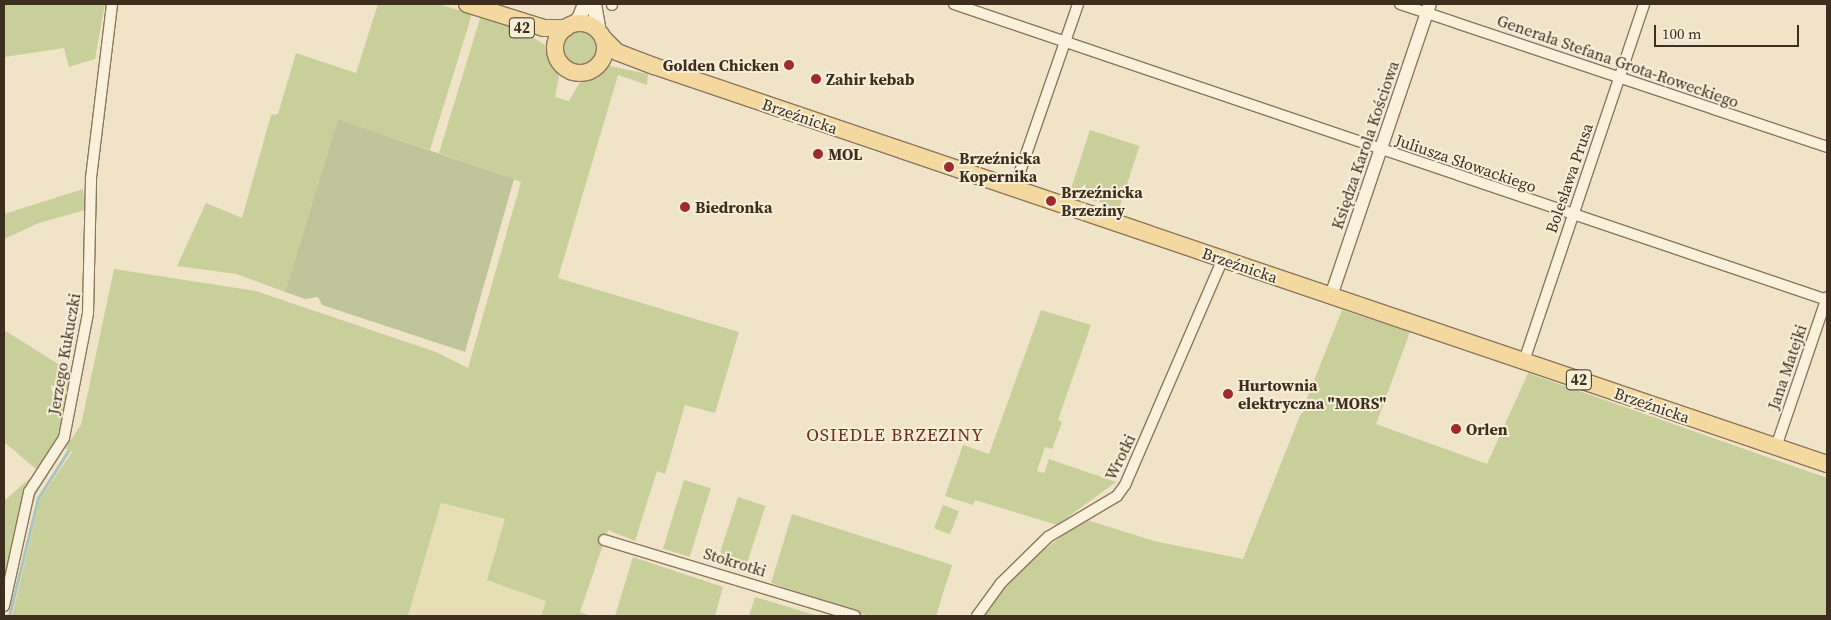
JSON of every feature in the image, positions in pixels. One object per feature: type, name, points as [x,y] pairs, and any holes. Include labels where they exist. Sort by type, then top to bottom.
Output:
[{"type":"main road","name":"42","points":[[467,4],[484,9],[547,40],[556,52],[561,64],[572,72],[596,68]]},
{"type":"main road","points":[[484,9],[544,28],[568,27],[579,19],[585,4]]},
{"type":"main road","points":[[594,4],[604,56],[596,68]]},
{"type":"main road","name":"42","points":[[556,52],[557,39],[568,27],[588,24],[601,35]]},
{"type":"main road","name":"Brzeźnicka","points":[[601,35],[616,52],[654,66],[1827,464]]},
{"type":"main road","name":"Brzeźnicka","points":[[596,68],[612,62],[654,66]]},
{"type":"street","name":"Jerzego Kukuczki","points":[[4,606],[29,492],[64,438],[88,313],[91,178],[112,4]]},
{"type":"street","name":"Juliusza Słowackiego","points":[[954,4],[972,7],[1064,43],[1827,299]]},
{"type":"street","points":[[1014,189],[1078,4]]},
{"type":"street","name":"Generała Stefana Grota-Roweckiego","points":[[1400,4],[1428,8],[1619,77],[1827,147]]},
{"type":"street","name":"Bolesława Prusa","points":[[1524,362],[1644,4]]},
{"type":"street","name":"Księdza Karola Kościowa","points":[[1331,296],[1428,8]]},
{"type":"street","name":"Wrotki","points":[[977,616],[1001,583],[1048,538],[1117,496],[1126,485],[1223,259]]},
{"type":"street","name":"Jana Matejki","points":[[1776,447],[1827,299]]},
{"type":"street","name":"Stokrotki","points":[[604,540],[855,616]]},
{"type":"shaded area","points":[[441,503],[505,519],[546,601],[541,616],[408,616]]},
{"type":"green space","points":[[4,4],[105,4],[95,59],[69,67],[64,48],[4,57]]},
{"type":"green space","points":[[378,4],[438,4],[472,14],[430,150],[338,119],[285,292],[236,274],[177,266],[206,203],[242,218],[271,115],[278,114],[296,53],[356,73]]},
{"type":"green space","points":[[481,15],[512,25],[547,46],[559,77],[555,97],[569,101],[580,82],[610,66],[648,74],[647,85],[618,75],[558,278],[739,332],[715,413],[685,405],[665,474],[657,471],[635,541],[608,530],[580,612],[592,616],[541,616],[546,601],[487,580],[505,519],[441,503],[408,616],[12,616],[40,499],[72,452],[65,448],[81,425],[114,269],[256,291],[436,352],[468,368],[521,182],[439,153]]},
{"type":"green space","points":[[580,31],[587,32],[593,36],[597,42],[597,56],[593,62],[587,66],[580,67],[573,66],[567,62],[563,56],[562,49],[563,42],[567,36],[573,32]]},
{"type":"green space","points":[[338,119],[514,179],[465,352],[322,305],[318,297],[305,299],[285,292]]},
{"type":"green space","points":[[1090,130],[1139,146],[1119,209],[1070,193]]},
{"type":"green space","points":[[83,189],[85,210],[39,223],[4,239],[4,214]]},
{"type":"green space","points":[[1041,310],[1091,325],[1058,420],[1062,422],[1052,449],[1045,447],[1037,471],[1044,473],[1049,459],[1116,482],[1057,525],[975,500],[973,505],[945,496],[963,445],[989,454]]},
{"type":"green space","points":[[1342,310],[1410,332],[1376,424],[1487,464],[1528,373],[1827,478],[1827,616],[982,616],[1011,575],[1084,519],[1154,541],[1243,559]]},
{"type":"green space","points":[[4,330],[71,372],[59,443],[65,448],[36,494],[4,616],[4,501],[38,471],[4,442]]},
{"type":"green space","points":[[684,480],[711,488],[690,557],[663,549]]},
{"type":"green space","points":[[738,497],[766,506],[744,573],[716,564]]},
{"type":"green space","points":[[943,505],[959,511],[950,534],[934,528]]},
{"type":"green space","points":[[792,514],[952,565],[936,616],[869,616],[771,583]]},
{"type":"green space","points":[[633,557],[723,587],[715,616],[615,616]]},
{"type":"green space","points":[[755,597],[818,616],[749,616]]},
{"type":"waterway","points":[[9,616],[38,498],[68,451]]},
{"type":"place","name":"Golden Chicken","points":[[789,65]]},
{"type":"place","name":"Zahir kebab","points":[[816,79]]},
{"type":"place","name":"MOL","points":[[818,154]]},
{"type":"place","name":"Brzeźnicka Kopernika","points":[[949,167]]},
{"type":"place","name":"Brzeźnicka Brzeziny","points":[[1051,201]]},
{"type":"place","name":"Biedronka","points":[[685,207]]},
{"type":"place","name":"Hurtownia elektryczna \"MORS\"","points":[[1228,394]]},
{"type":"place","name":"Orlen","points":[[1456,429]]},
{"type":"district","name":"OSIEDLE BRZEZINY","points":[[895,435]]}]
